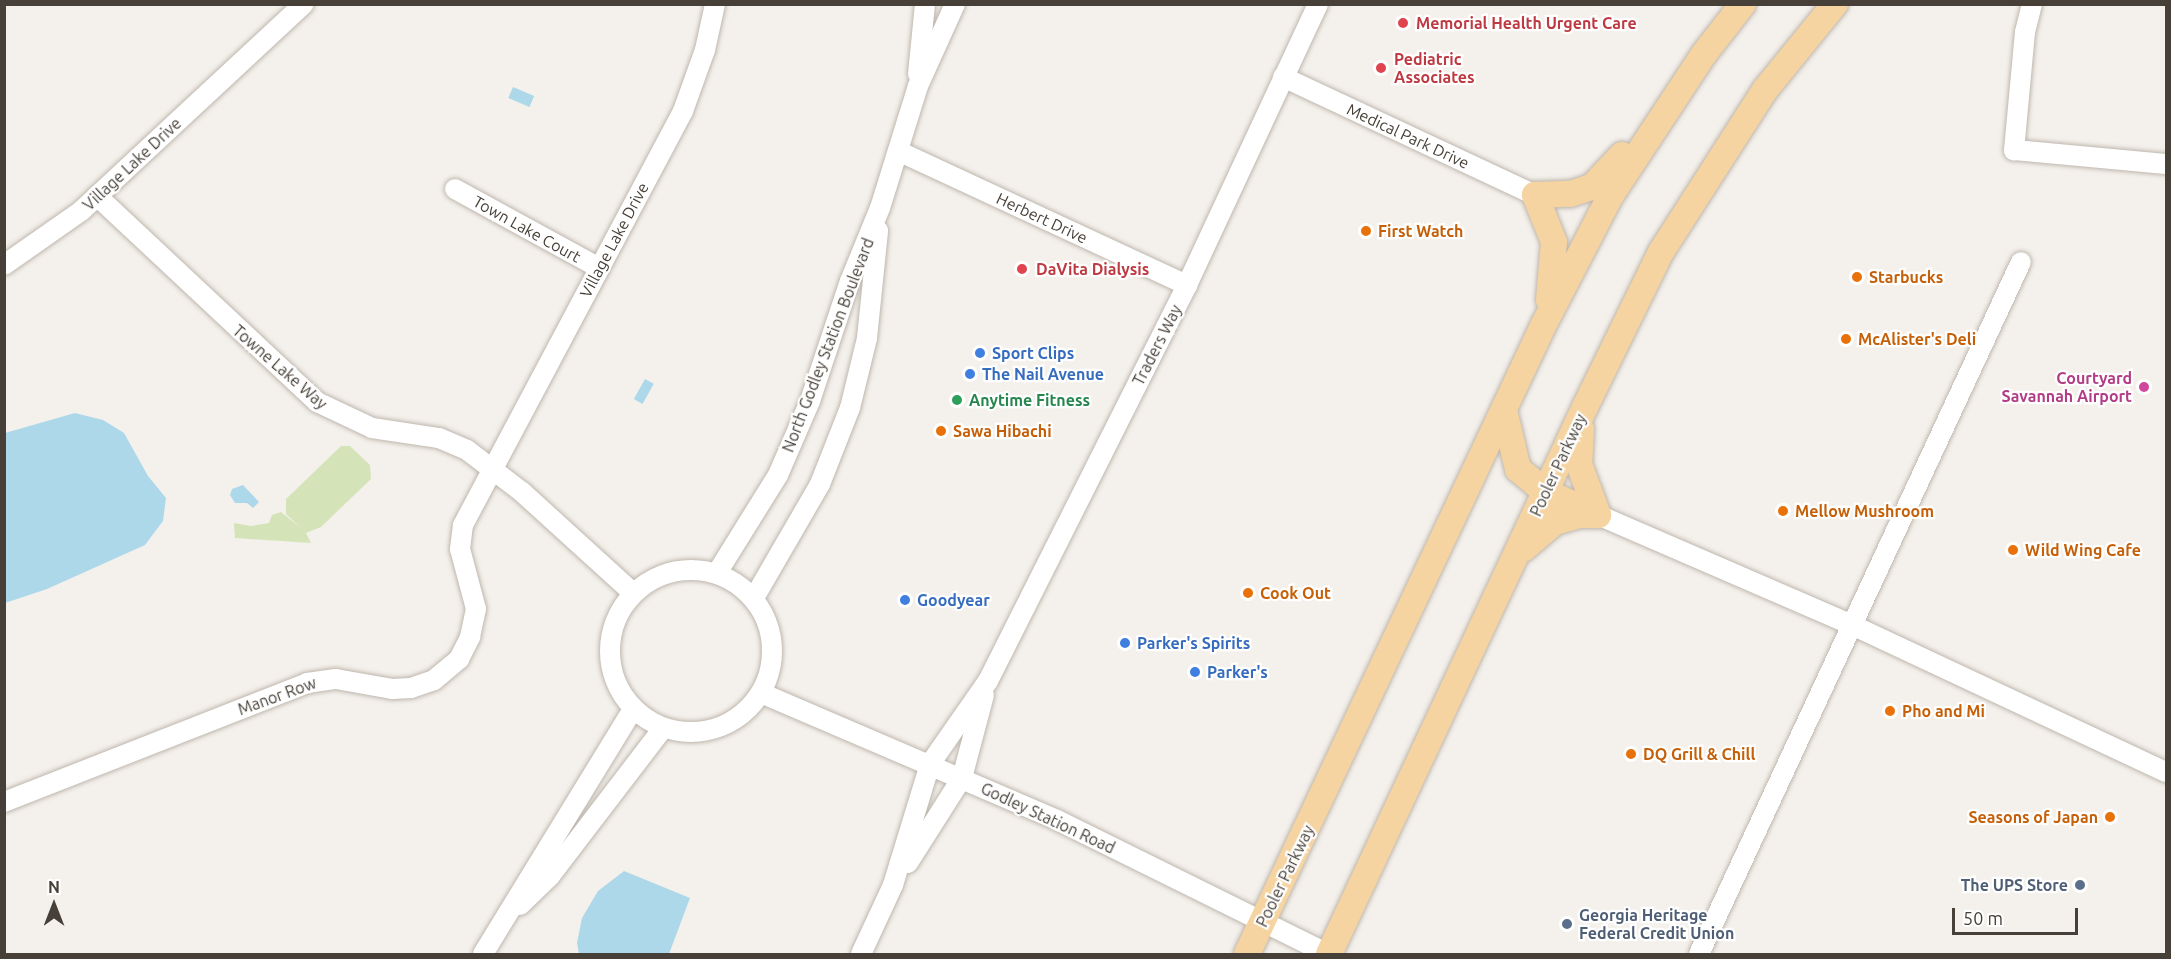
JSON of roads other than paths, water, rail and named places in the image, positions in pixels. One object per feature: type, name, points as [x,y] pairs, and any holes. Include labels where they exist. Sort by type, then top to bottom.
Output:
[{"type":"main road","name":"Pooler Parkway","points":[[1247,954],[1543,326],[1611,195],[1693,70],[1743,4]]},
{"type":"main road","name":"Pooler Parkway","points":[[1329,954],[1585,407],[1661,252],[1710,171],[1765,90],[1836,4]]},
{"type":"main road","points":[[1543,326],[1553,278],[1554,242],[1535,195],[1570,194],[1592,187],[1613,168],[1658,99],[1693,70]]},
{"type":"main road","points":[[1585,407],[1579,464],[1598,515]]},
{"type":"main road","points":[[1504,410],[1518,469],[1545,492],[1598,515]]},
{"type":"main road","points":[[1513,560],[1534,536],[1556,522],[1579,515],[1598,515]]},
{"type":"street","name":"Village Lake Drive","points":[[4,265],[57,230],[97,196],[304,4]]},
{"type":"street","name":"Village Lake Drive","points":[[493,468],[683,111],[705,50],[715,4]]},
{"type":"street","name":"North Godley Station Boulevard","points":[[918,86],[924,4]]},
{"type":"street","name":"North Godley Station Boulevard","points":[[717,573],[778,474],[810,401],[850,280],[880,208],[918,86],[955,4]]},
{"type":"street","name":"Traders Way","points":[[893,885],[930,764],[988,681],[1187,285],[1318,4]]},
{"type":"street","points":[[2032,4],[2025,32],[2014,150],[2166,164]]},
{"type":"street","name":"Medical Park Drive","points":[[1283,77],[1535,195]]},
{"type":"street","name":"Herbert Drive","points":[[898,151],[1187,285]]},
{"type":"street","name":"Town Lake Court","points":[[455,189],[599,268]]},
{"type":"street","name":"Towne Lake Way","points":[[97,196],[318,402],[372,428],[447,440],[493,468],[633,593]]},
{"type":"street","name":"North Godley Station Boulevard","points":[[754,598],[820,484],[850,408],[867,338],[880,208]]},
{"type":"street","points":[[1699,954],[2021,262]]},
{"type":"street","name":"Manor Row","points":[[4,802],[308,682],[336,679],[397,690],[418,686],[441,675],[459,659],[470,637],[476,600],[462,557],[460,538],[466,518],[493,468]]},
{"type":"street","points":[[1598,515],[1852,625],[2166,772]]},
{"type":"street","points":[[695,569],[717,573],[737,583],[754,598],[767,620],[773,644],[771,670],[761,693],[743,714],[719,728],[691,733],[663,728],[633,709],[612,672],[609,651],[616,620],[633,593],[651,580],[672,572],[695,569]]},
{"type":"street","name":"Traders Way","points":[[893,885],[962,778],[988,681]]},
{"type":"street","name":"Godley Station Road","points":[[761,693],[962,778],[1329,954]]},
{"type":"street","points":[[483,954],[511,913],[534,867],[633,709]]},
{"type":"street","points":[[511,913],[550,876],[663,728]]},
{"type":"street","points":[[861,954],[893,885]]},
{"type":"water","points":[[513,87],[534,96],[529,107],[508,98]]},
{"type":"water","points":[[645,379],[654,384],[643,404],[634,399]]},
{"type":"water","points":[[75,413],[103,420],[124,433],[148,476],[166,498],[163,521],[145,545],[47,589],[5,603],[5,433]]},
{"type":"water","points":[[243,485],[259,502],[253,508],[247,503],[235,503],[230,495],[232,489]]},
{"type":"water","points":[[624,871],[690,898],[669,954],[579,954],[577,943],[582,918],[598,891]]},
{"type":"place","name":"Memorial Health Urgent Care","points":[[1403,23]]},
{"type":"place","name":"Pediatric Associates","points":[[1381,68]]},
{"type":"place","name":"First Watch","points":[[1366,231]]},
{"type":"place","name":"DaVita Dialysis","points":[[1022,269]]},
{"type":"place","name":"Starbucks","points":[[1857,277]]},
{"type":"place","name":"McAlister's Deli","points":[[1846,339]]},
{"type":"place","name":"Sport Clips","points":[[980,353]]},
{"type":"place","name":"The Nail Avenue","points":[[970,374]]},
{"type":"place","name":"Courtyard Savannah Airport","points":[[2144,387]]},
{"type":"place","name":"Anytime Fitness","points":[[957,400]]},
{"type":"place","name":"Sawa Hibachi","points":[[941,431]]},
{"type":"place","name":"Mellow Mushroom","points":[[1783,511]]},
{"type":"place","name":"Wild Wing Cafe","points":[[2013,550]]},
{"type":"place","name":"Cook Out","points":[[1248,593]]},
{"type":"place","name":"Goodyear","points":[[905,600]]},
{"type":"place","name":"Parker's Spirits","points":[[1125,643]]},
{"type":"place","name":"Parker's","points":[[1195,672]]},
{"type":"place","name":"Pho and Mi","points":[[1890,711]]},
{"type":"place","name":"DQ Grill & Chill","points":[[1631,754]]},
{"type":"place","name":"Seasons of Japan","points":[[2110,817]]},
{"type":"place","name":"The UPS Store","points":[[2080,885]]},
{"type":"place","name":"Georgia Heritage Federal Credit Union","points":[[1567,924]]}]
